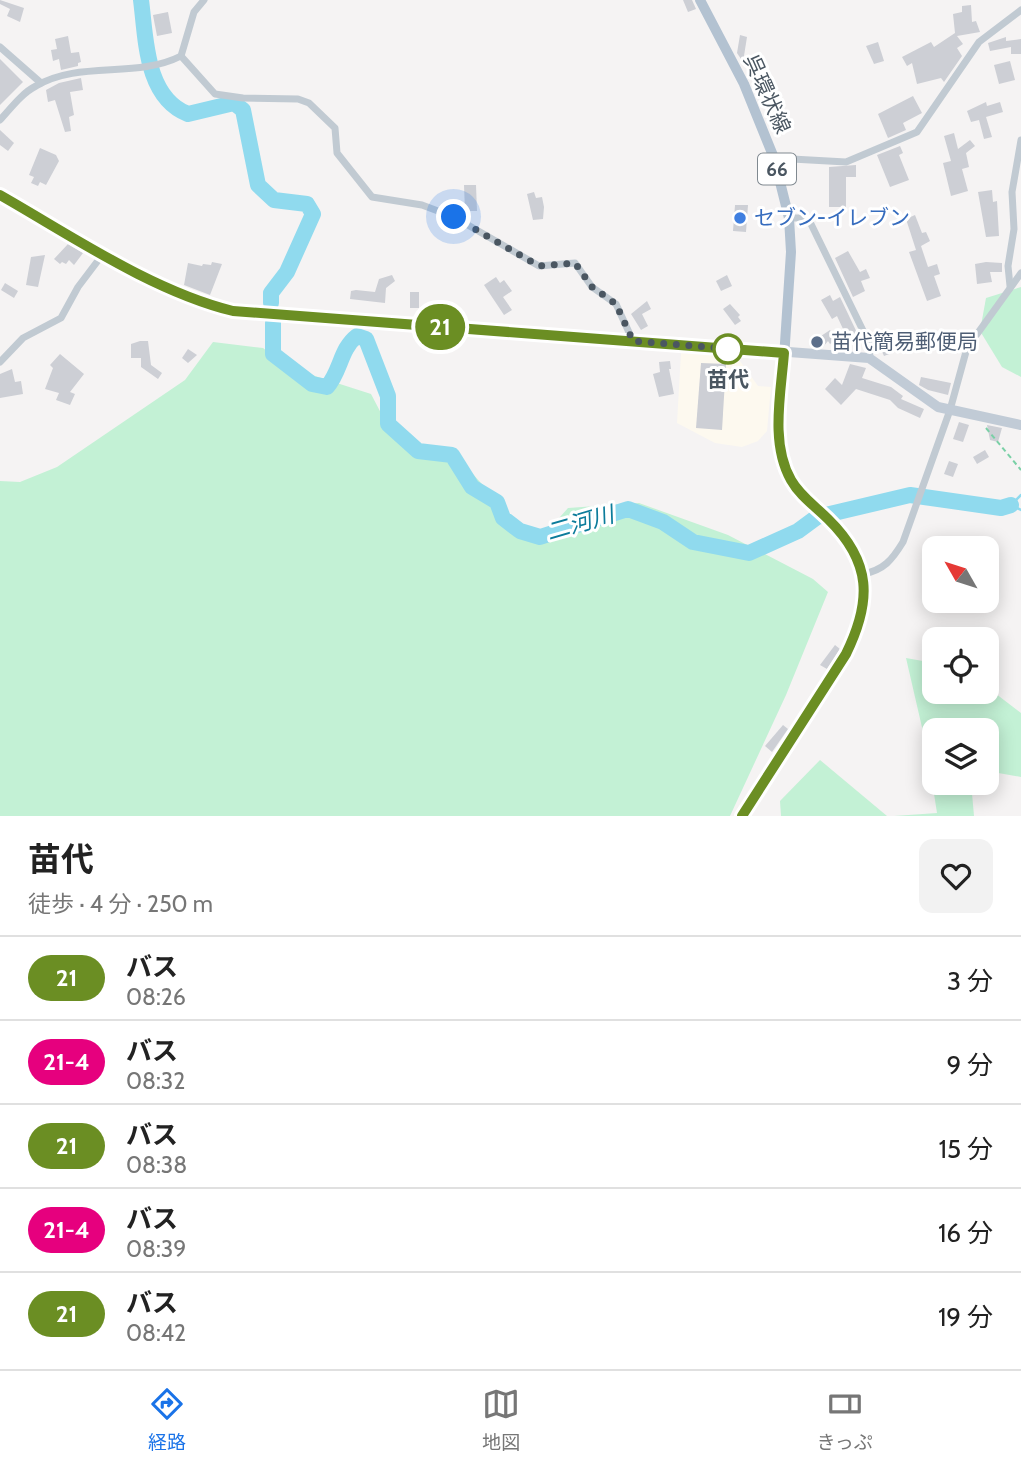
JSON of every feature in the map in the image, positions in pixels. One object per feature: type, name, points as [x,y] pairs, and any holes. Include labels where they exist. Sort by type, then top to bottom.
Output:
[{"type":"main road","name":"呉環状線","points":[[700,0],[744,83],[774,159],[789,218],[791,252],[779,434],[783,459],[790,479],[802,496],[830,520],[850,546],[863,574],[866,592],[858,629],[846,654],[742,816]]},
{"type":"main road","points":[[0,195],[103,254],[199,303],[233,311],[869,358],[880,363],[919,396],[950,410],[1021,425]]},
{"type":"street","points":[[181,56],[194,12],[204,0]]},
{"type":"street","points":[[774,159],[846,162],[917,132],[979,42],[1021,10]]},
{"type":"street","points":[[0,47],[41,83]]},
{"type":"street","points":[[0,120],[41,83],[63,75],[155,65],[181,56]]},
{"type":"street","points":[[181,56],[215,94],[243,98],[298,99],[309,103],[335,128],[337,153],[372,197],[422,205],[454,217],[539,266],[575,263],[592,287],[616,304],[633,341]]},
{"type":"street","points":[[1010,286],[1008,266],[1014,229],[1013,191],[1021,140]]},
{"type":"street","points":[[789,218],[803,218],[811,224],[871,347],[869,358]]},
{"type":"street","points":[[0,362],[23,338],[61,318],[78,287],[103,254]]},
{"type":"street","points":[[863,574],[879,571],[893,558],[903,542],[950,410],[967,348],[1021,273]]},
{"type":"path","points":[[976,416],[1021,470]]},
{"type":"shaded area","points":[[681,353],[737,357],[758,386],[771,387],[767,431],[758,441],[742,447],[715,443],[677,423]]},
{"type":"green space","points":[[1021,287],[1021,377],[1002,367],[980,331],[986,298]]},
{"type":"green space","points":[[213,342],[263,348],[287,367],[371,394],[394,438],[453,452],[499,503],[510,524],[544,535],[568,508],[639,503],[728,535],[813,579],[828,592],[786,695],[730,816],[0,816],[0,481],[20,482],[57,467],[185,380]]},
{"type":"green space","points":[[906,658],[922,661],[922,704],[999,704],[999,696],[1021,713],[1021,777],[999,773],[999,718],[922,718],[922,727]]},
{"type":"green space","points":[[820,760],[887,816],[781,816],[780,801]]},
{"type":"green space","points":[[934,795],[972,795],[974,816],[894,816],[937,813]]},
{"type":"building","points":[[0,0],[24,8],[20,22],[7,16],[10,9],[0,4]]},
{"type":"building","points":[[683,0],[692,0],[696,9],[688,12]]},
{"type":"building","points":[[971,5],[972,22],[976,21],[980,32],[957,36],[963,44],[957,48],[962,56],[944,82],[941,78],[917,84],[912,63],[907,66],[902,57],[931,42],[934,47],[955,33],[953,14],[962,12],[962,6]]},
{"type":"building","points":[[168,12],[172,33],[157,36],[153,15]]},
{"type":"building","points":[[740,35],[747,37],[743,62],[737,53]]},
{"type":"building","points":[[68,36],[71,53],[79,52],[81,62],[78,66],[61,70],[59,59],[53,61],[51,50],[57,49],[55,39]]},
{"type":"building","points":[[1006,37],[1006,41],[1021,39],[1021,54],[1011,54],[1011,47],[990,51],[988,43]]},
{"type":"building","points":[[878,42],[884,61],[874,64],[866,46]]},
{"type":"building","points":[[0,59],[23,82],[0,105]]},
{"type":"building","points":[[1010,61],[1015,80],[999,84],[994,65]]},
{"type":"building","points":[[81,78],[83,90],[70,92],[74,115],[69,117],[71,131],[65,132],[55,100],[48,102],[46,90],[59,83]]},
{"type":"building","points":[[913,96],[922,113],[903,123],[906,130],[888,138],[878,114]]},
{"type":"building","points":[[986,102],[987,106],[1000,102],[1003,112],[986,117],[992,137],[984,139],[979,120],[971,122],[967,111]]},
{"type":"building","points":[[0,130],[14,143],[8,151],[0,145]]},
{"type":"building","points":[[954,133],[958,149],[970,140],[975,146],[966,153],[969,167],[962,169],[968,191],[951,196],[943,163],[951,161],[944,136]]},
{"type":"building","points":[[900,146],[903,153],[899,155],[909,180],[890,187],[877,155]]},
{"type":"building","points":[[40,148],[56,155],[59,161],[46,185],[40,182],[38,186],[31,183],[34,177],[29,175]]},
{"type":"building","points":[[856,165],[856,177],[846,177],[846,207],[829,207],[829,167]]},
{"type":"building","points":[[464,185],[476,185],[477,211],[465,211]]},
{"type":"building","points":[[992,190],[993,202],[997,201],[999,236],[986,237],[978,192]]},
{"type":"building","points":[[534,192],[536,198],[542,197],[543,219],[533,220],[527,194]]},
{"type":"building","name":"セブン-イレブン","points":[[735,205],[748,205],[746,232],[733,231]]},
{"type":"building","points":[[915,215],[922,233],[926,232],[930,241],[921,246],[928,267],[937,264],[940,274],[934,276],[941,296],[927,301],[909,252],[916,250],[906,219]]},
{"type":"building","points":[[68,244],[83,253],[74,265],[69,260],[66,264],[60,264],[54,259]]},
{"type":"building","points":[[848,251],[860,272],[866,269],[870,278],[861,281],[865,291],[853,297],[835,258]]},
{"type":"building","points":[[45,255],[38,287],[26,285],[31,257]]},
{"type":"building","points":[[212,262],[222,264],[210,295],[184,285],[188,263],[202,266],[211,265]]},
{"type":"building","points":[[1002,263],[1002,272],[990,272],[992,282],[977,284],[975,264]]},
{"type":"building","points":[[392,275],[395,281],[386,288],[385,303],[350,299],[351,291],[375,292],[379,279]]},
{"type":"building","points":[[727,275],[732,286],[721,291],[716,281]]},
{"type":"building","points":[[496,277],[500,283],[504,280],[512,291],[503,297],[512,310],[504,315],[484,285]]},
{"type":"building","points":[[5,283],[18,291],[14,298],[1,290]]},
{"type":"building","points":[[410,292],[419,292],[419,308],[410,308]]},
{"type":"building","points":[[830,295],[833,301],[840,297],[860,339],[850,344],[837,316],[832,319],[821,300]]},
{"type":"building","points":[[647,301],[651,309],[642,314],[648,326],[641,330],[631,314]]},
{"type":"building","points":[[730,304],[740,315],[738,317],[741,321],[735,325],[723,309]]},
{"type":"building","points":[[830,330],[836,340],[830,344],[828,341],[823,347],[812,342]]},
{"type":"building","points":[[885,337],[892,353],[884,356],[877,341]]},
{"type":"building","points":[[148,341],[151,365],[162,373],[158,379],[141,367],[141,358],[131,358],[131,344]]},
{"type":"building","points":[[188,349],[197,355],[188,363],[182,358]]},
{"type":"building","points":[[60,354],[84,374],[70,392],[75,394],[70,405],[56,400],[59,393],[45,389],[53,368],[50,365]]},
{"type":"building","points":[[670,361],[674,394],[659,397],[653,374],[660,372],[659,362]]},
{"type":"building","points":[[701,363],[726,364],[722,430],[696,428]]},
{"type":"building","points":[[850,364],[866,368],[862,378],[891,387],[903,396],[901,399],[924,409],[920,418],[898,408],[890,400],[856,389],[841,405],[825,389],[835,378],[842,385]]},
{"type":"building","points":[[12,369],[15,382],[21,381],[23,394],[0,398],[0,374]]},
{"type":"building","points":[[921,377],[951,383],[948,395],[919,385]]},
{"type":"building","points":[[959,422],[969,425],[963,442],[953,439]]},
{"type":"building","points":[[987,425],[1002,428],[998,442],[990,440]]},
{"type":"building","points":[[985,450],[989,457],[977,464],[973,457]]},
{"type":"building","points":[[949,461],[958,464],[953,477],[944,474]]},
{"type":"building","points":[[835,645],[840,649],[827,669],[820,665]]},
{"type":"building","points":[[783,725],[788,729],[772,752],[765,746]]},
{"type":"waterway","name":"二河川","points":[[141,0],[150,65],[163,94],[174,106],[188,114],[234,103],[243,110],[258,185],[274,200],[307,204],[313,214],[287,272],[271,293],[271,303]]},
{"type":"waterway","name":"二河川","points":[[273,323],[273,354],[312,384],[327,387],[351,341],[357,336],[366,339],[388,396],[388,424],[418,451],[452,455],[472,487],[497,502],[503,518],[520,531],[540,537],[628,509],[663,522],[693,542],[749,553],[798,531],[817,517],[910,495],[1001,508],[1011,505]]},
{"type":"waterway","name":"二河川","points":[[1021,495],[1011,505],[1021,510]]},
{"type":"bus line","name":"21","points":[[0,195],[103,254],[199,303],[233,311],[784,353],[779,434],[783,459],[790,479],[802,496],[830,520],[850,546],[860,564],[866,592],[858,629],[846,654],[742,816]]},
{"type":"place","name":"セブン-イレブン","points":[[740,218]]},
{"type":"place","name":"苗代簡易郵便局","points":[[817,342]]},
{"type":"place","name":"苗代","points":[[728,349]]},
{"type":"route","points":[[454,217],[539,266],[575,263],[592,287],[616,304],[633,341],[734,349],[728,349]]}]
